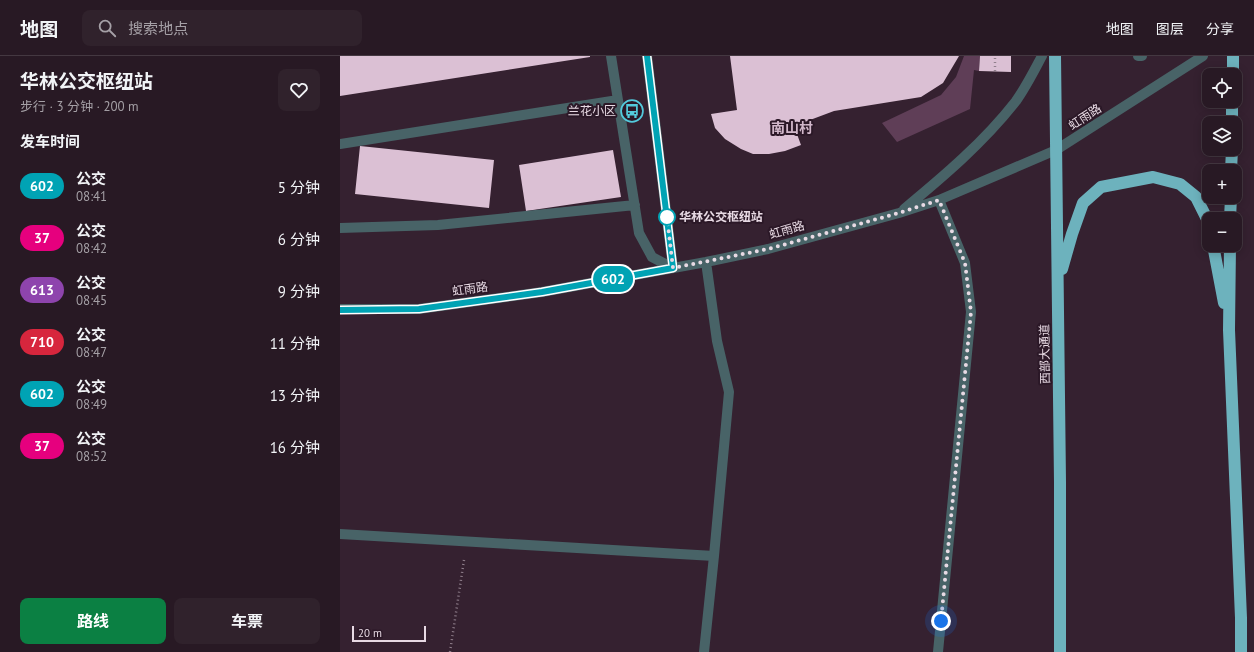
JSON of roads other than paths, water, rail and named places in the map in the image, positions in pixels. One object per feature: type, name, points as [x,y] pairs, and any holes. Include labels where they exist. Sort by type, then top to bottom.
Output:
[{"type":"highway","name":"西部大通道","points":[[1055,56],[1060,652]]},
{"type":"highway","points":[[1233,56],[1233,68]]},
{"type":"highway","points":[[1058,284],[1083,202],[1101,187],[1153,177],[1180,184],[1196,197],[1203,212]]},
{"type":"highway","points":[[1215,252],[1229,330]]},
{"type":"highway","points":[[1230,252],[1229,330],[1241,618],[1241,652]]},
{"type":"street","points":[[611,56],[639,233],[652,257],[673,268]]},
{"type":"street","points":[[647,56],[673,268]]},
{"type":"street","points":[[899,213],[978,144],[1016,100],[1042,56]]},
{"type":"street","name":"虹雨路","points":[[340,310],[419,309],[542,292],[768,249],[899,213],[939,200],[1056,150],[1203,56]]},
{"type":"street","points":[[340,144],[618,100]]},
{"type":"street","points":[[938,652],[971,312],[965,263],[939,200]]},
{"type":"street","points":[[340,228],[438,225],[635,205]]},
{"type":"street","points":[[704,652],[728,392],[717,341],[706,262]]},
{"type":"street","points":[[340,534],[714,556]]},
{"type":"place","name":"兰花小区","points":[[632,111]]},
{"type":"place","name":"华林公交枢纽站","points":[[667,217]]},
{"type":"district","name":"南山村","points":[[792,128]]}]
